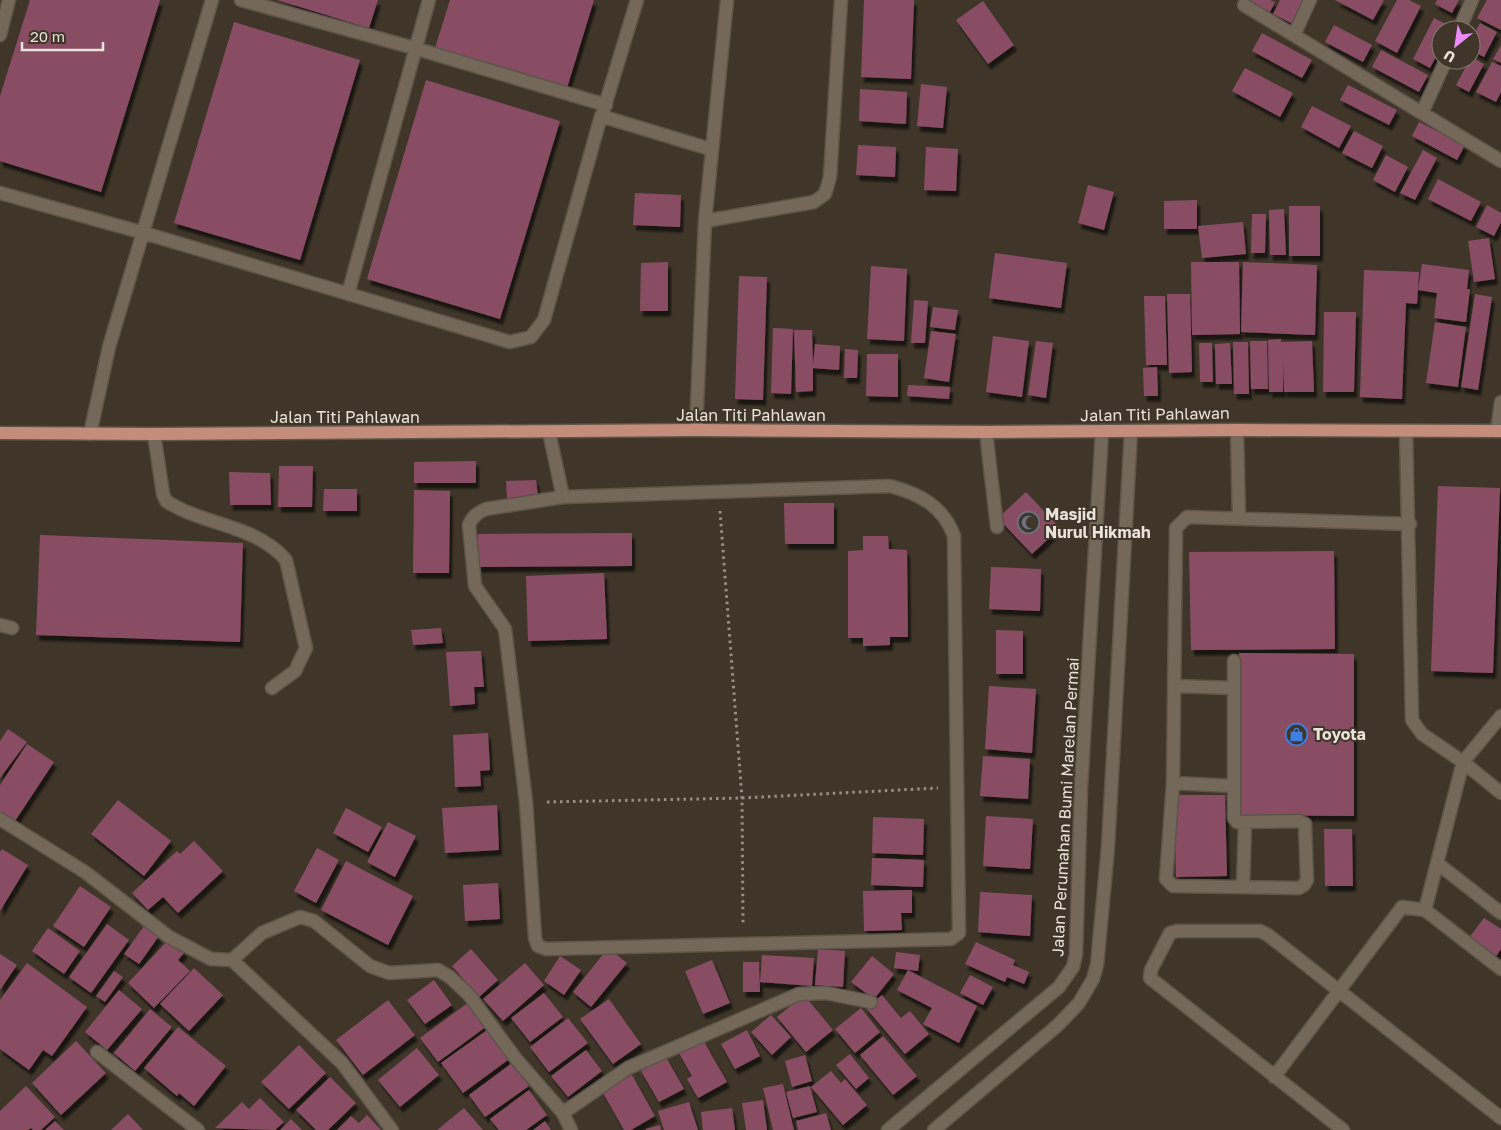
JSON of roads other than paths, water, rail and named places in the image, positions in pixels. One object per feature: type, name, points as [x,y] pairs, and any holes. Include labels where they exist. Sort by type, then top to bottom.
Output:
[{"type":"main road","name":"Jalan Titi Pahlawan","points":[[0,433],[154,434],[696,430],[986,432],[1237,430],[1499,431]]},
{"type":"street","points":[[0,35],[9,0]]},
{"type":"street","points":[[90,434],[109,347],[212,0]]},
{"type":"street","points":[[241,0],[414,48],[710,149]]},
{"type":"street","points":[[348,294],[428,0]]},
{"type":"street","points":[[0,193],[144,233],[510,342],[531,337],[544,320],[603,111],[637,0]]},
{"type":"street","points":[[696,430],[710,149],[727,0]]},
{"type":"street","points":[[705,221],[814,202],[825,194],[830,177],[841,0]]},
{"type":"street","points":[[1294,35],[1310,0]]},
{"type":"street","points":[[1463,20],[1472,0]]},
{"type":"street","points":[[1244,5],[1501,161]]},
{"type":"street","points":[[1422,113],[1441,70]]},
{"type":"street","points":[[1499,431],[1501,402]]},
{"type":"street","points":[[1237,430],[1240,519]]},
{"type":"street","points":[[1406,430],[1410,524],[1412,720],[1422,734],[1463,762],[1501,793]]},
{"type":"street","name":"Jalan Perumahan Bumi Marelan Permai","points":[[888,1130],[1059,987],[1073,967],[1076,954],[1081,788],[1102,431]]},
{"type":"street","points":[[934,1130],[1058,1025],[1079,1003],[1093,979],[1099,953],[1108,848],[1131,431]]},
{"type":"street","points":[[549,432],[563,497]]},
{"type":"street","points":[[986,432],[997,527]]},
{"type":"street","points":[[154,434],[163,494],[166,501],[260,539],[278,550],[286,560],[306,648],[295,671],[272,688]]},
{"type":"street","points":[[890,486],[914,493],[933,506],[948,521],[954,536],[959,933],[951,939],[546,949],[538,946],[535,938],[526,802],[504,628],[475,586],[469,525],[476,513],[486,509],[563,497],[890,486]]},
{"type":"street","points":[[1234,661],[1234,818],[1237,822],[1300,822],[1305,824],[1307,880],[1299,888],[1173,886],[1167,882],[1173,783],[1176,528],[1187,517],[1410,524]]},
{"type":"street","points":[[1174,686],[1234,688]]},
{"type":"street","points":[[1426,910],[1436,863],[1463,762],[1501,716]]},
{"type":"street","points":[[1173,783],[1233,786]]},
{"type":"street","points":[[0,819],[85,872],[169,936],[211,959],[232,960],[342,1063],[392,1130]]},
{"type":"street","points":[[1243,887],[1245,822]]},
{"type":"street","points":[[1436,863],[1501,913]]},
{"type":"street","points":[[1274,1077],[1402,907],[1426,910],[1501,970]]},
{"type":"street","points":[[232,960],[262,933],[300,917],[314,921],[370,966],[389,973],[438,970],[450,977],[469,995],[516,1058],[563,1113],[571,1130]]},
{"type":"street","points":[[1343,1130],[1150,978],[1163,943],[1170,933],[1177,931],[1260,932],[1268,935],[1501,1118]]},
{"type":"street","points":[[1073,967],[1093,979]]},
{"type":"street","points":[[563,1113],[628,1068],[799,994],[826,992],[871,1002]]},
{"type":"street","points":[[97,1052],[198,1130]]},
{"type":"place","name":"Masjid Nurul Hikmah","points":[[1029,523]]},
{"type":"place","name":"Toyota","points":[[1297,734]]}]
